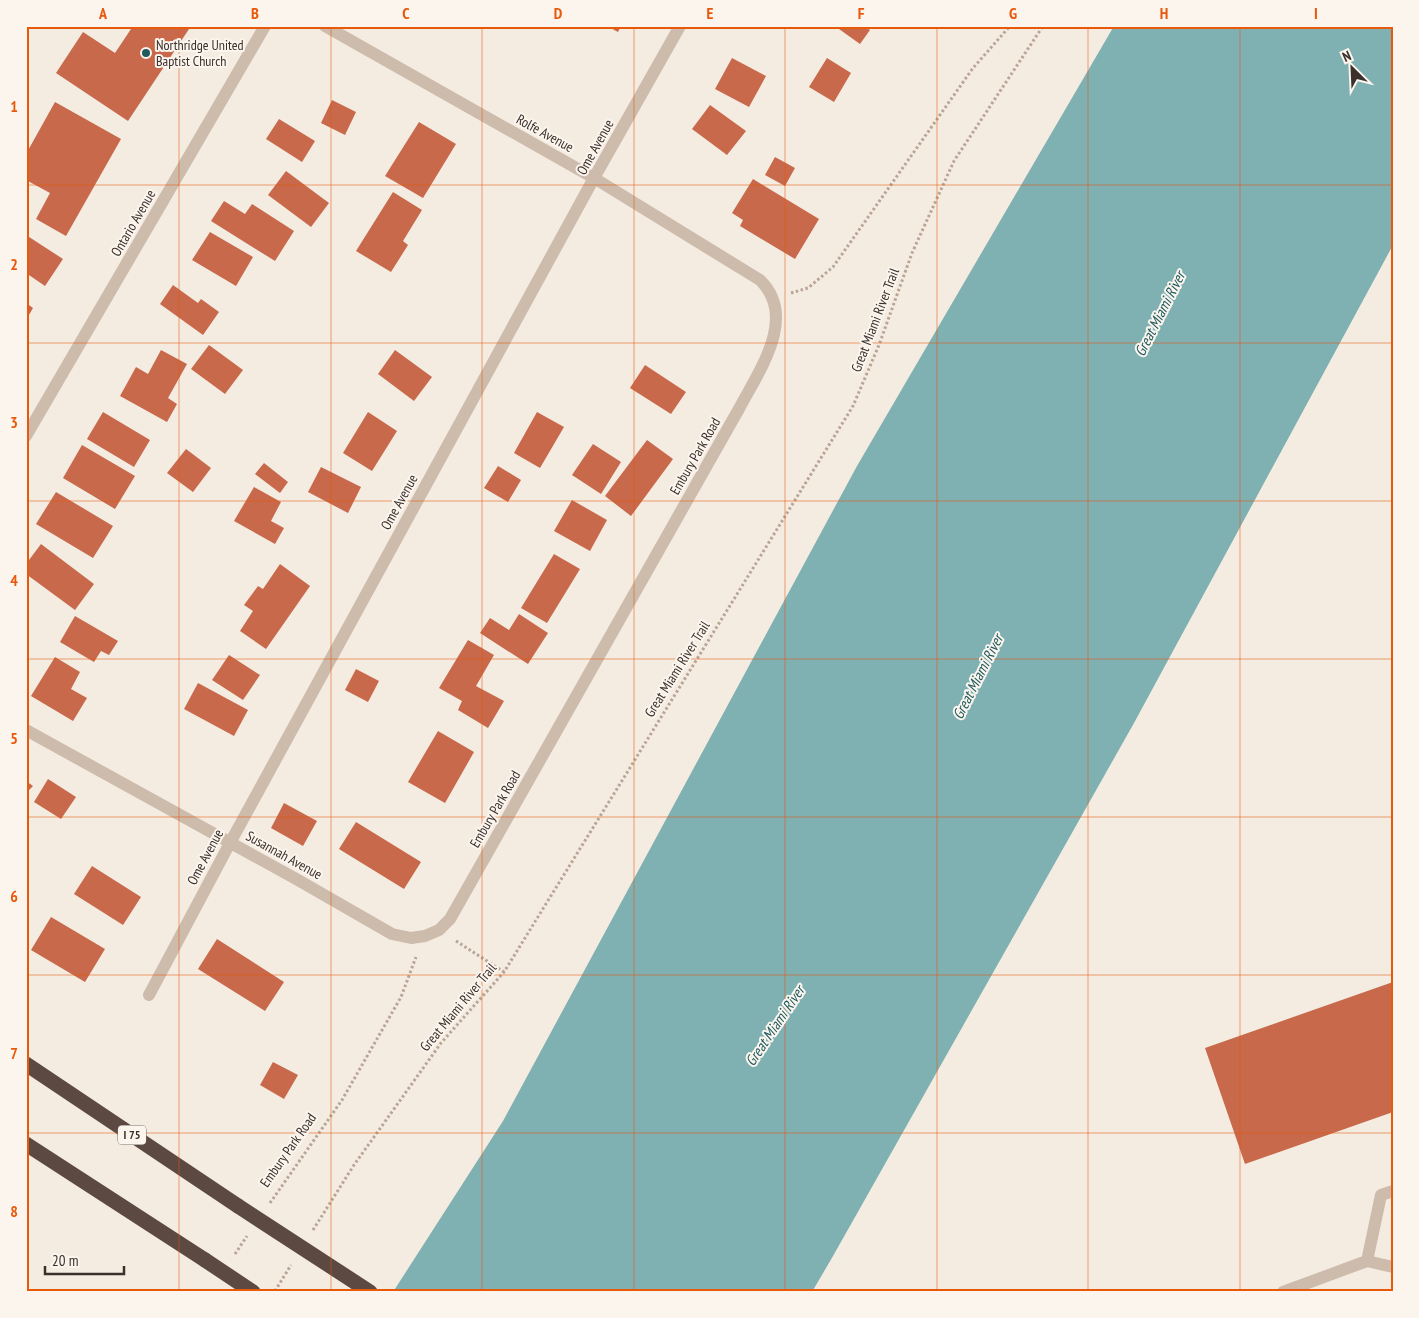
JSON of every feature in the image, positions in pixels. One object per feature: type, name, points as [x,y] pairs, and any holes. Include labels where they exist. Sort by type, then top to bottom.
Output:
[{"type":"highway","name":"I 75","points":[[26,1064],[370,1292]]},
{"type":"highway","points":[[26,1144],[253,1292]]},
{"type":"street","name":"Ontario Avenue","points":[[26,436],[265,26]]},
{"type":"street","name":"Rolfe Avenue","points":[[325,26],[594,178],[760,280],[767,287],[773,300],[776,321]]},
{"type":"street","name":"Ome Avenue","points":[[149,995],[230,842],[594,178],[680,26]]},
{"type":"street","name":"Embury Park Road","points":[[425,936],[439,930],[450,919],[740,407],[772,347],[776,321]]},
{"type":"street","name":"Susannah Avenue","points":[[26,730],[392,934],[411,938],[425,936]]},
{"type":"street","points":[[1367,1262],[1380,1195],[1393,1191]]},
{"type":"street","points":[[1283,1292],[1367,1262],[1393,1267]]},
{"type":"path","points":[[773,300],[808,288],[832,267],[973,68],[1010,26]]},
{"type":"path","name":"Great Miami River Trail","points":[[309,1236],[354,1164],[441,1043],[504,972],[853,406],[879,345],[912,253],[954,161],[1043,26]]},
{"type":"path","points":[[439,930],[504,972]]},
{"type":"path","name":"Embury Park Road","points":[[270,1203],[342,1100],[401,997],[425,936]]},
{"type":"path","points":[[231,1259],[248,1235]]},
{"type":"path","points":[[274,1292],[294,1260]]},
{"type":"water","name":"Great Miami River","points":[[1114,26],[1393,26],[1393,245],[1134,723],[833,1256],[812,1292],[393,1292],[503,1121],[857,466]]},
{"type":"building","points":[[133,26],[191,26],[128,121],[56,73],[83,32],[115,53]]},
{"type":"building","points":[[607,26],[621,26],[618,32]]},
{"type":"building","points":[[841,26],[864,26],[870,30],[860,44],[839,29]]},
{"type":"building","points":[[732,58],[766,76],[749,107],[715,89]]},
{"type":"building","points":[[827,58],[851,73],[834,102],[809,87]]},
{"type":"building","points":[[332,100],[356,112],[345,135],[321,123]]},
{"type":"building","points":[[55,102],[121,139],[66,236],[36,219],[50,193],[26,180],[26,154]]},
{"type":"building","points":[[710,105],[746,131],[727,155],[692,129]]},
{"type":"building","points":[[279,119],[315,141],[302,162],[266,139]]},
{"type":"building","points":[[419,122],[456,144],[423,198],[385,176]]},
{"type":"building","points":[[775,157],[795,168],[785,186],[765,175]]},
{"type":"building","points":[[286,171],[329,203],[311,227],[268,195]]},
{"type":"building","points":[[753,179],[819,219],[795,259],[740,226],[743,220],[732,213]]},
{"type":"building","points":[[393,192],[422,210],[403,241],[408,245],[391,272],[356,251]]},
{"type":"building","points":[[224,201],[245,214],[252,204],[294,231],[275,261],[211,221]]},
{"type":"building","points":[[210,232],[253,257],[236,286],[192,260]]},
{"type":"building","points":[[26,235],[63,259],[45,286],[26,273]]},
{"type":"building","points":[[173,285],[198,303],[201,299],[219,312],[203,335],[160,304]]},
{"type":"building","points":[[26,303],[33,308],[26,320]]},
{"type":"building","points":[[209,345],[243,370],[225,394],[191,369]]},
{"type":"building","points":[[161,350],[187,364],[168,398],[177,404],[167,422],[120,396],[136,367],[148,374]]},
{"type":"building","points":[[395,350],[432,377],[414,401],[378,374]]},
{"type":"building","points":[[645,365],[686,392],[671,414],[630,388]]},
{"type":"building","points":[[103,412],[150,440],[134,467],[87,439]]},
{"type":"building","points":[[368,412],[397,431],[372,471],[343,453]]},
{"type":"building","points":[[537,412],[564,427],[540,468],[514,453]]},
{"type":"building","points":[[647,440],[673,459],[631,516],[605,496]]},
{"type":"building","points":[[593,444],[621,462],[601,494],[572,475]]},
{"type":"building","points":[[82,445],[135,476],[115,509],[63,478]]},
{"type":"building","points":[[186,449],[211,468],[193,492],[167,473]]},
{"type":"building","points":[[264,463],[288,482],[280,493],[255,474]]},
{"type":"building","points":[[498,466],[521,480],[508,502],[484,488]]},
{"type":"building","points":[[321,467],[361,487],[348,513],[308,492]]},
{"type":"building","points":[[254,487],[281,502],[271,521],[284,528],[275,544],[234,521]]},
{"type":"building","points":[[56,492],[113,526],[93,558],[36,524]]},
{"type":"building","points":[[572,500],[607,520],[590,551],[554,531]]},
{"type":"building","points":[[41,544],[94,584],[75,610],[26,574],[26,564]]},
{"type":"building","points":[[554,554],[580,569],[547,623],[521,608]]},
{"type":"building","points":[[280,564],[310,586],[266,649],[240,631],[253,611],[244,605],[258,586],[263,589]]},
{"type":"building","points":[[519,614],[548,633],[528,664],[480,633],[490,618],[509,630]]},
{"type":"building","points":[[75,616],[118,641],[109,655],[101,651],[94,662],[60,642]]},
{"type":"building","points":[[468,640],[494,655],[476,686],[504,701],[488,728],[458,710],[462,701],[439,688]]},
{"type":"building","points":[[229,655],[260,675],[243,700],[212,680]]},
{"type":"building","points":[[55,657],[80,672],[71,689],[87,698],[73,721],[31,696]]},
{"type":"building","points":[[356,669],[379,681],[368,702],[345,690]]},
{"type":"building","points":[[198,683],[248,710],[234,736],[184,709]]},
{"type":"building","points":[[438,731],[474,752],[445,803],[408,782]]},
{"type":"building","points":[[48,779],[76,797],[61,819],[34,802]]},
{"type":"building","points":[[26,781],[33,786],[26,793]]},
{"type":"building","points":[[284,803],[317,821],[303,846],[271,828]]},
{"type":"building","points":[[356,822],[421,862],[404,889],[339,849]]},
{"type":"building","points":[[92,866],[141,897],[123,925],[74,894]]},
{"type":"building","points":[[51,917],[105,949],[85,982],[31,950]]},
{"type":"building","points":[[217,939],[284,982],[265,1011],[198,969]]},
{"type":"building","points":[[1393,982],[1393,1112],[1245,1164],[1205,1048]]},
{"type":"building","points":[[273,1062],[298,1075],[284,1099],[260,1085]]},
{"type":"place","name":"Northridge United Baptist Church","points":[[146,53]]}]
